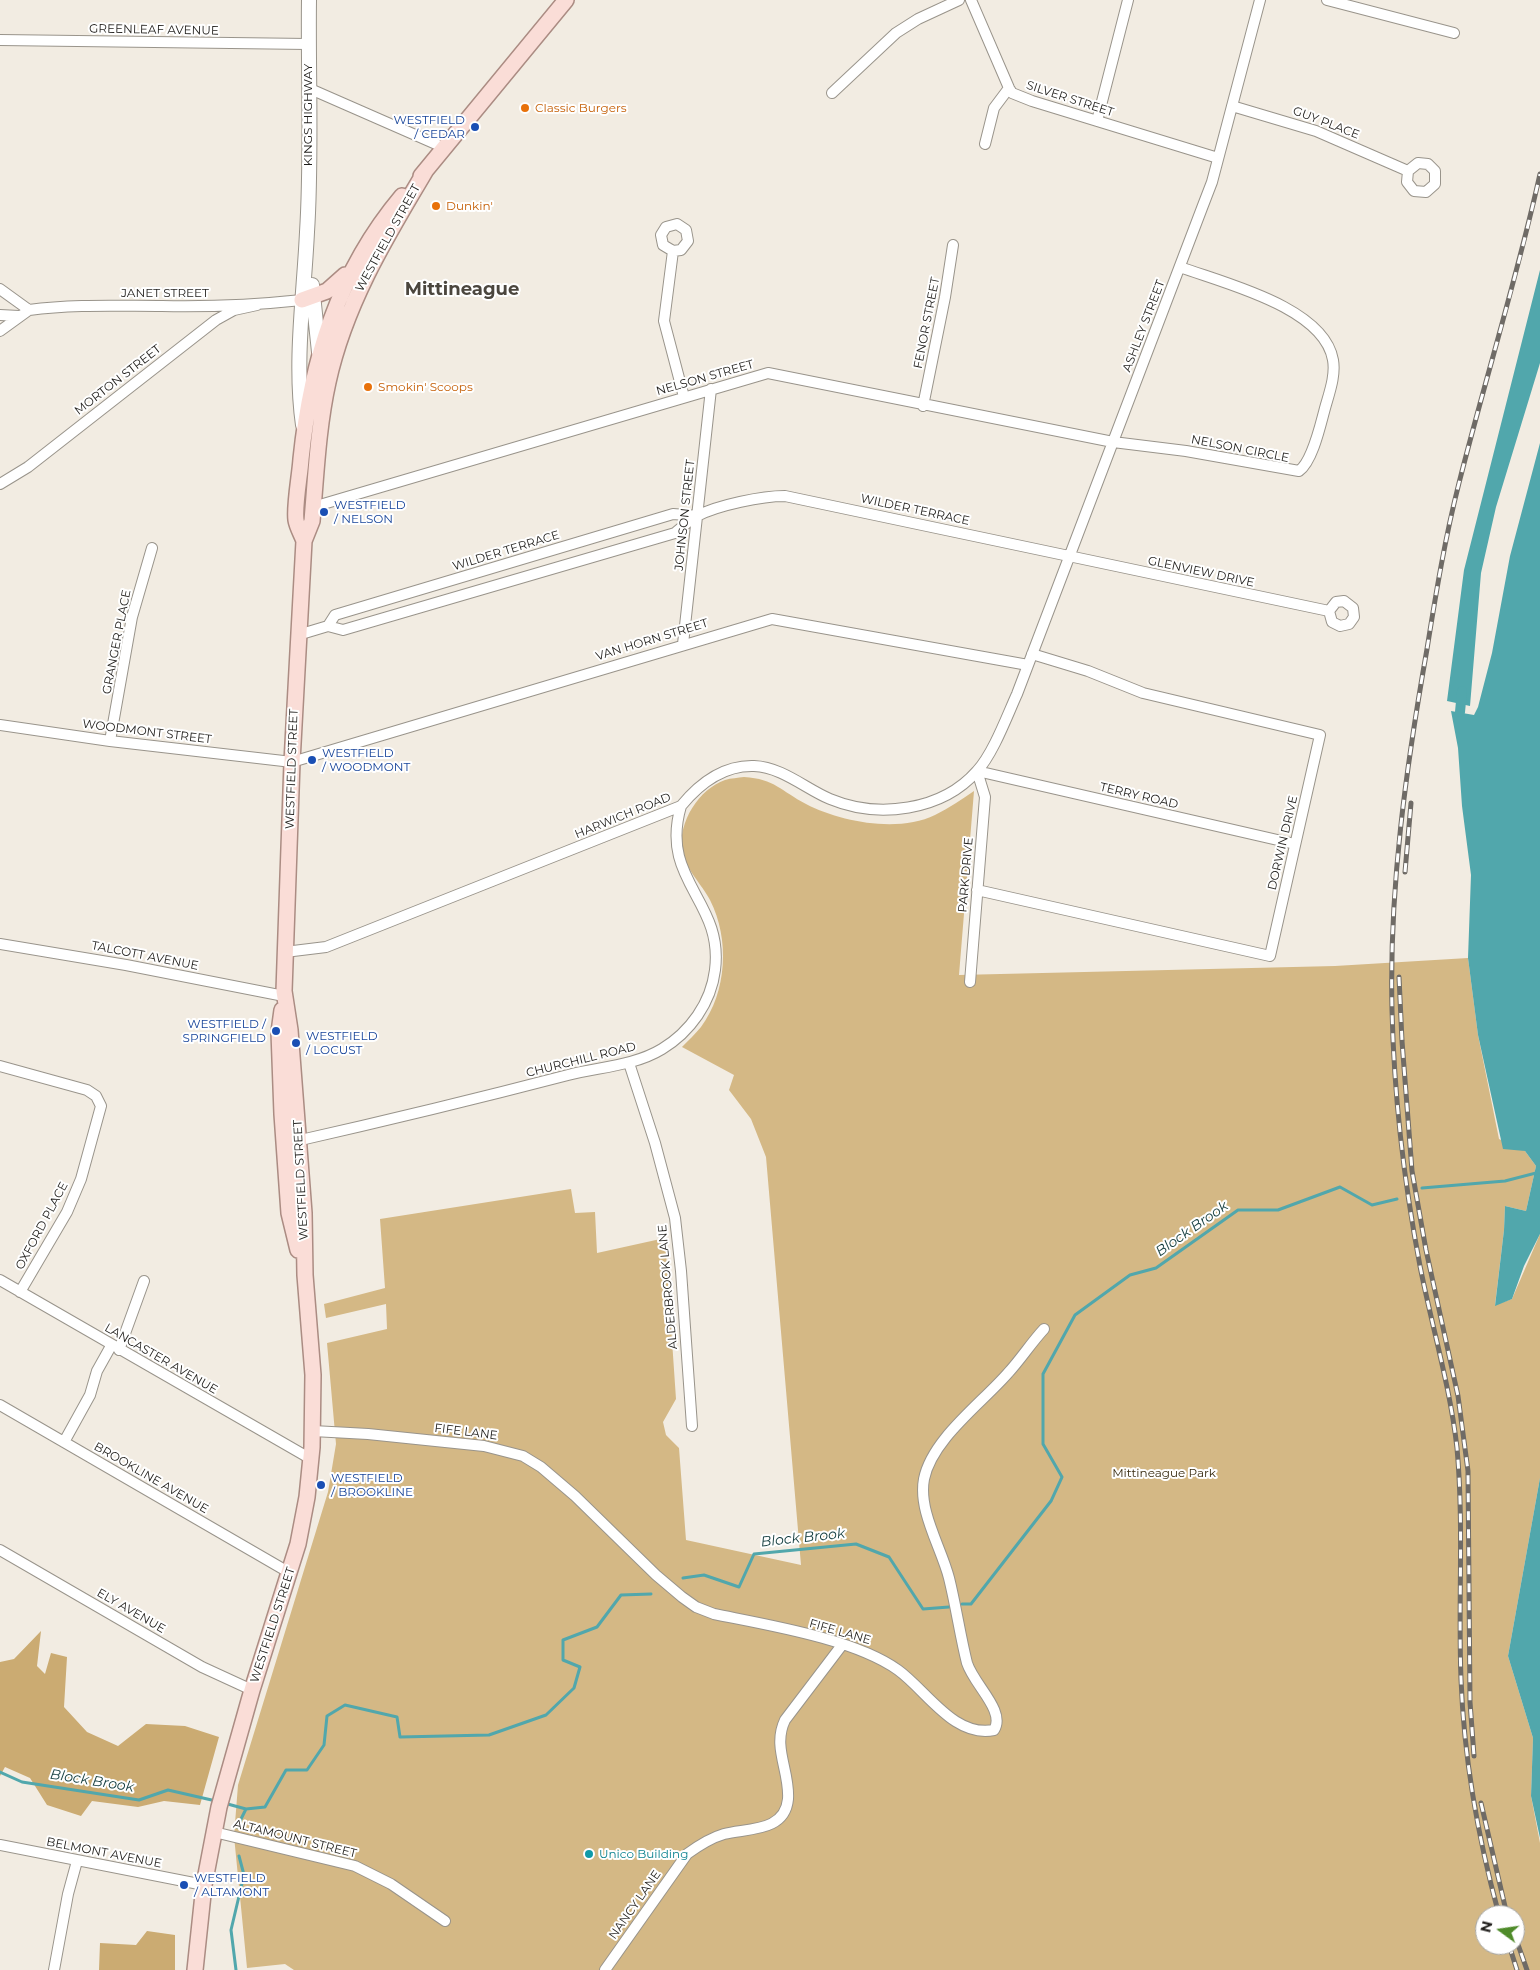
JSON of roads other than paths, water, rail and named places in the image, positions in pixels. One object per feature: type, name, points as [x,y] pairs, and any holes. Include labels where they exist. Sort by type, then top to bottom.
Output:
[{"type":"main road","name":"KINGS HIGHWAY","points":[[304,434],[300,403],[308,298],[308,0]]},
{"type":"main road","name":"WESTFIELD STREET","points":[[304,541],[296,520],[304,434],[310,394],[319,352],[335,305],[354,264],[383,218],[445,148],[566,0]]},
{"type":"main road","name":"WESTFIELD STREET","points":[[195,1970],[204,1885],[220,1803],[252,1690],[290,1573],[303,1520],[311,1459],[313,1431],[312,1367],[305,1275],[289,1213],[291,1142],[290,1030],[284,996],[292,762],[304,541],[312,521],[325,398],[342,332],[375,257],[426,170]]},
{"type":"main road","points":[[308,298],[334,285],[354,264]]},
{"type":"main road","name":"KINGS HIGHWAY","points":[[308,298],[319,352]]},
{"type":"street","points":[[832,93],[896,33],[918,19],[959,0]]},
{"type":"street","name":"SILVER STREET","points":[[970,0],[1008,88],[1020,97],[1218,158]]},
{"type":"street","points":[[1097,121],[1128,0]]},
{"type":"street","name":"ASHLEY STREET","points":[[1032,654],[1212,182],[1260,0]]},
{"type":"street","points":[[1327,0],[1454,34]]},
{"type":"street","name":"GREENLEAF AVENUE","points":[[0,40],[308,44]]},
{"type":"street","points":[[308,88],[445,148]]},
{"type":"street","points":[[984,144],[994,108],[1008,88]]},
{"type":"street","name":"GUY PLACE","points":[[1232,106],[1316,131],[1408,171]]},
{"type":"street","name":"FENOR STREET","points":[[923,406],[945,298],[953,245]]},
{"type":"street","points":[[672,251],[664,321],[684,397]]},
{"type":"street","name":"NELSON CIRCLE","points":[[1113,442],[1186,451],[1294,471],[1303,468],[1311,452],[1334,371],[1332,355],[1325,338],[1309,322],[1290,311],[1180,267]]},
{"type":"street","points":[[0,289],[24,313],[0,331]]},
{"type":"street","name":"JANET STREET","points":[[0,315],[24,313],[61,306],[257,305],[308,298]]},
{"type":"street","name":"MORTON STREET","points":[[0,484],[28,467],[216,320],[234,310],[257,305]]},
{"type":"street","name":"NELSON STREET","points":[[313,507],[768,373],[923,406],[1113,442]]},
{"type":"street","name":"JOHNSON STREET","points":[[683,644],[711,389]]},
{"type":"street","name":"WILDER TERRACE","points":[[298,635],[328,626],[343,630],[675,533],[698,516],[763,496],[785,496],[1069,557]]},
{"type":"street","name":"WILDER TERRACE","points":[[328,626],[335,615],[558,548],[673,514],[698,516]]},
{"type":"street","name":"GRANGER PLACE","points":[[110,741],[132,617],[152,548]]},
{"type":"street","points":[[558,548],[564,565]]},
{"type":"street","name":"GLENVIEW DRIVE","points":[[1069,557],[1329,611]]},
{"type":"street","points":[[444,583],[448,600]]},
{"type":"street","name":"VAN HORN STREET","points":[[292,762],[763,620],[777,619],[1028,665]]},
{"type":"street","name":"HARWICH ROAD","points":[[285,952],[326,947],[681,806],[692,793],[708,780],[724,771],[744,766],[756,766],[777,772],[842,804],[884,810],[912,807],[942,797],[977,771],[1005,720],[1032,654]]},
{"type":"street","name":"DORWIN DRIVE","points":[[977,890],[1270,956],[1320,734],[1143,693],[1088,671],[1032,654]]},
{"type":"street","name":"WOODMONT STREET","points":[[0,725],[110,741],[292,762]]},
{"type":"street","name":"TERRY ROAD","points":[[977,771],[1295,844]]},
{"type":"street","name":"PARK DRIVE","points":[[970,982],[985,796],[977,771]]},
{"type":"street","name":"CHURCHILL ROAD","points":[[291,1142],[469,1101],[592,1069],[629,1063],[653,1054],[677,1038],[700,1013],[712,986],[716,953],[714,933],[707,913],[689,886],[677,854],[675,837],[681,806]]},
{"type":"street","name":"TALCOTT AVENUE","points":[[0,944],[126,965],[284,996]]},
{"type":"street","name":"ALDERBROOK LANE","points":[[629,1063],[655,1144],[675,1218],[681,1271],[692,1426]]},
{"type":"street","name":"OXFORD PLACE","points":[[0,1066],[86,1090],[96,1096],[101,1106],[97,1127],[77,1191],[20,1292]]},
{"type":"street","name":"LANCASTER AVENUE","points":[[0,1280],[115,1348],[311,1459]]},
{"type":"street","points":[[64,1442],[90,1395],[97,1371],[115,1348],[144,1281]]},
{"type":"street","name":"FIFE LANE","points":[[313,1431],[368,1434],[484,1446],[523,1456],[554,1479],[617,1536],[656,1575],[696,1607],[714,1614],[861,1649],[899,1671],[954,1720],[967,1728],[982,1732],[994,1730],[998,1718],[996,1711],[975,1682],[967,1663],[945,1564],[925,1509],[924,1481],[933,1458],[956,1424],[972,1412],[1010,1372],[1044,1329]]},
{"type":"street","name":"BROOKLINE AVENUE","points":[[0,1406],[290,1573]]},
{"type":"street","name":"ELY AVENUE","points":[[0,1550],[202,1667],[252,1690]]},
{"type":"street","name":"NANCY LANE","points":[[605,1970],[687,1854],[702,1843],[722,1835],[771,1825],[784,1813],[788,1792],[779,1744],[780,1731],[785,1720],[842,1645]]},
{"type":"street","name":"ALTAMOUNT STREET","points":[[214,1832],[355,1866],[391,1884],[445,1921]]},
{"type":"street","name":"BELMONT AVENUE","points":[[0,1845],[204,1885]]},
{"type":"street","points":[[54,1970],[68,1894],[77,1860]]},
{"type":"water","points":[[1540,270],[1540,363],[1496,507],[1481,573],[1470,706],[1447,701],[1464,570]]},
{"type":"water","points":[[1540,443],[1540,1234],[1524,1266],[1512,1299],[1495,1306],[1505,1206],[1526,1211],[1536,1166],[1525,1151],[1503,1149],[1478,1035],[1468,958],[1471,875],[1462,806],[1458,748],[1451,711],[1474,715],[1478,707],[1492,653],[1510,556]]},
{"type":"water","points":[[1540,1478],[1540,1838],[1531,1796],[1533,1738],[1508,1656]]},
{"type":"waterway","points":[[1460,712],[1462,691]]},
{"type":"waterway","name":"Block Brook","points":[[1422,1188],[1505,1181],[1540,1172]]},
{"type":"waterway","name":"Block Brook","points":[[962,1604],[971,1604],[1051,1501],[1062,1477],[1043,1444],[1043,1374],[1075,1315],[1130,1275],[1156,1268],[1238,1210],[1278,1210],[1340,1187],[1372,1205],[1397,1199]]},
{"type":"waterway","name":"Block Brook","points":[[683,1578],[704,1575],[739,1587],[754,1554],[856,1544],[889,1557],[923,1609],[949,1607]]},
{"type":"waterway","name":"Block Brook","points":[[224,1803],[246,1809],[265,1807],[286,1770],[307,1770],[324,1745],[327,1716],[345,1705],[397,1717],[400,1737],[489,1735],[546,1715],[574,1688],[580,1667],[563,1660],[563,1640],[597,1627],[621,1595],[651,1594]]},
{"type":"waterway","name":"Block Brook","points":[[0,1772],[22,1782],[139,1800],[168,1790],[216,1801]]},
{"type":"waterway","points":[[237,1827],[246,1809]]},
{"type":"waterway","points":[[236,1970],[231,1930],[244,1875],[239,1856]]},
{"type":"railway","points":[[1497,1905],[1473,1798],[1465,1739],[1461,1679],[1461,1535],[1457,1448],[1409,1203],[1398,1107],[1392,1010],[1393,919],[1400,829],[1412,739],[1449,524],[1540,174]]},
{"type":"railway","points":[[1405,872],[1411,803]]},
{"type":"railway","points":[[1399,977],[1412,1171],[1426,1250],[1458,1396],[1468,1471],[1470,1702],[1474,1756]]},
{"type":"railway","points":[[1481,1803],[1505,1905]]},
{"type":"railway","points":[[1512,1955],[1517,1970]]},
{"type":"railway","points":[[1522,1955],[1527,1970]]},
{"type":"place","name":"Classic Burgers","points":[[525,108]]},
{"type":"place","name":"WESTFIELD / CEDAR","points":[[475,127]]},
{"type":"place","name":"Dunkin'","points":[[436,206]]},
{"type":"place","name":"Smokin' Scoops","points":[[368,387]]},
{"type":"place","name":"WESTFIELD / NELSON","points":[[324,512]]},
{"type":"place","name":"WESTFIELD / WOODMONT","points":[[312,760]]},
{"type":"place","name":"WESTFIELD / SPRINGFIELD","points":[[276,1031]]},
{"type":"place","name":"WESTFIELD / LOCUST","points":[[296,1043]]},
{"type":"place","name":"WESTFIELD / BROOKLINE","points":[[321,1485]]},
{"type":"place","name":"Unico Building","points":[[589,1854]]},
{"type":"place","name":"WESTFIELD / ALTAMONT","points":[[184,1885]]},
{"type":"district","name":"Mittineague","points":[[462,290]]},
{"type":"park label","name":"Mittineague Park","points":[[1164,1473]]}]
